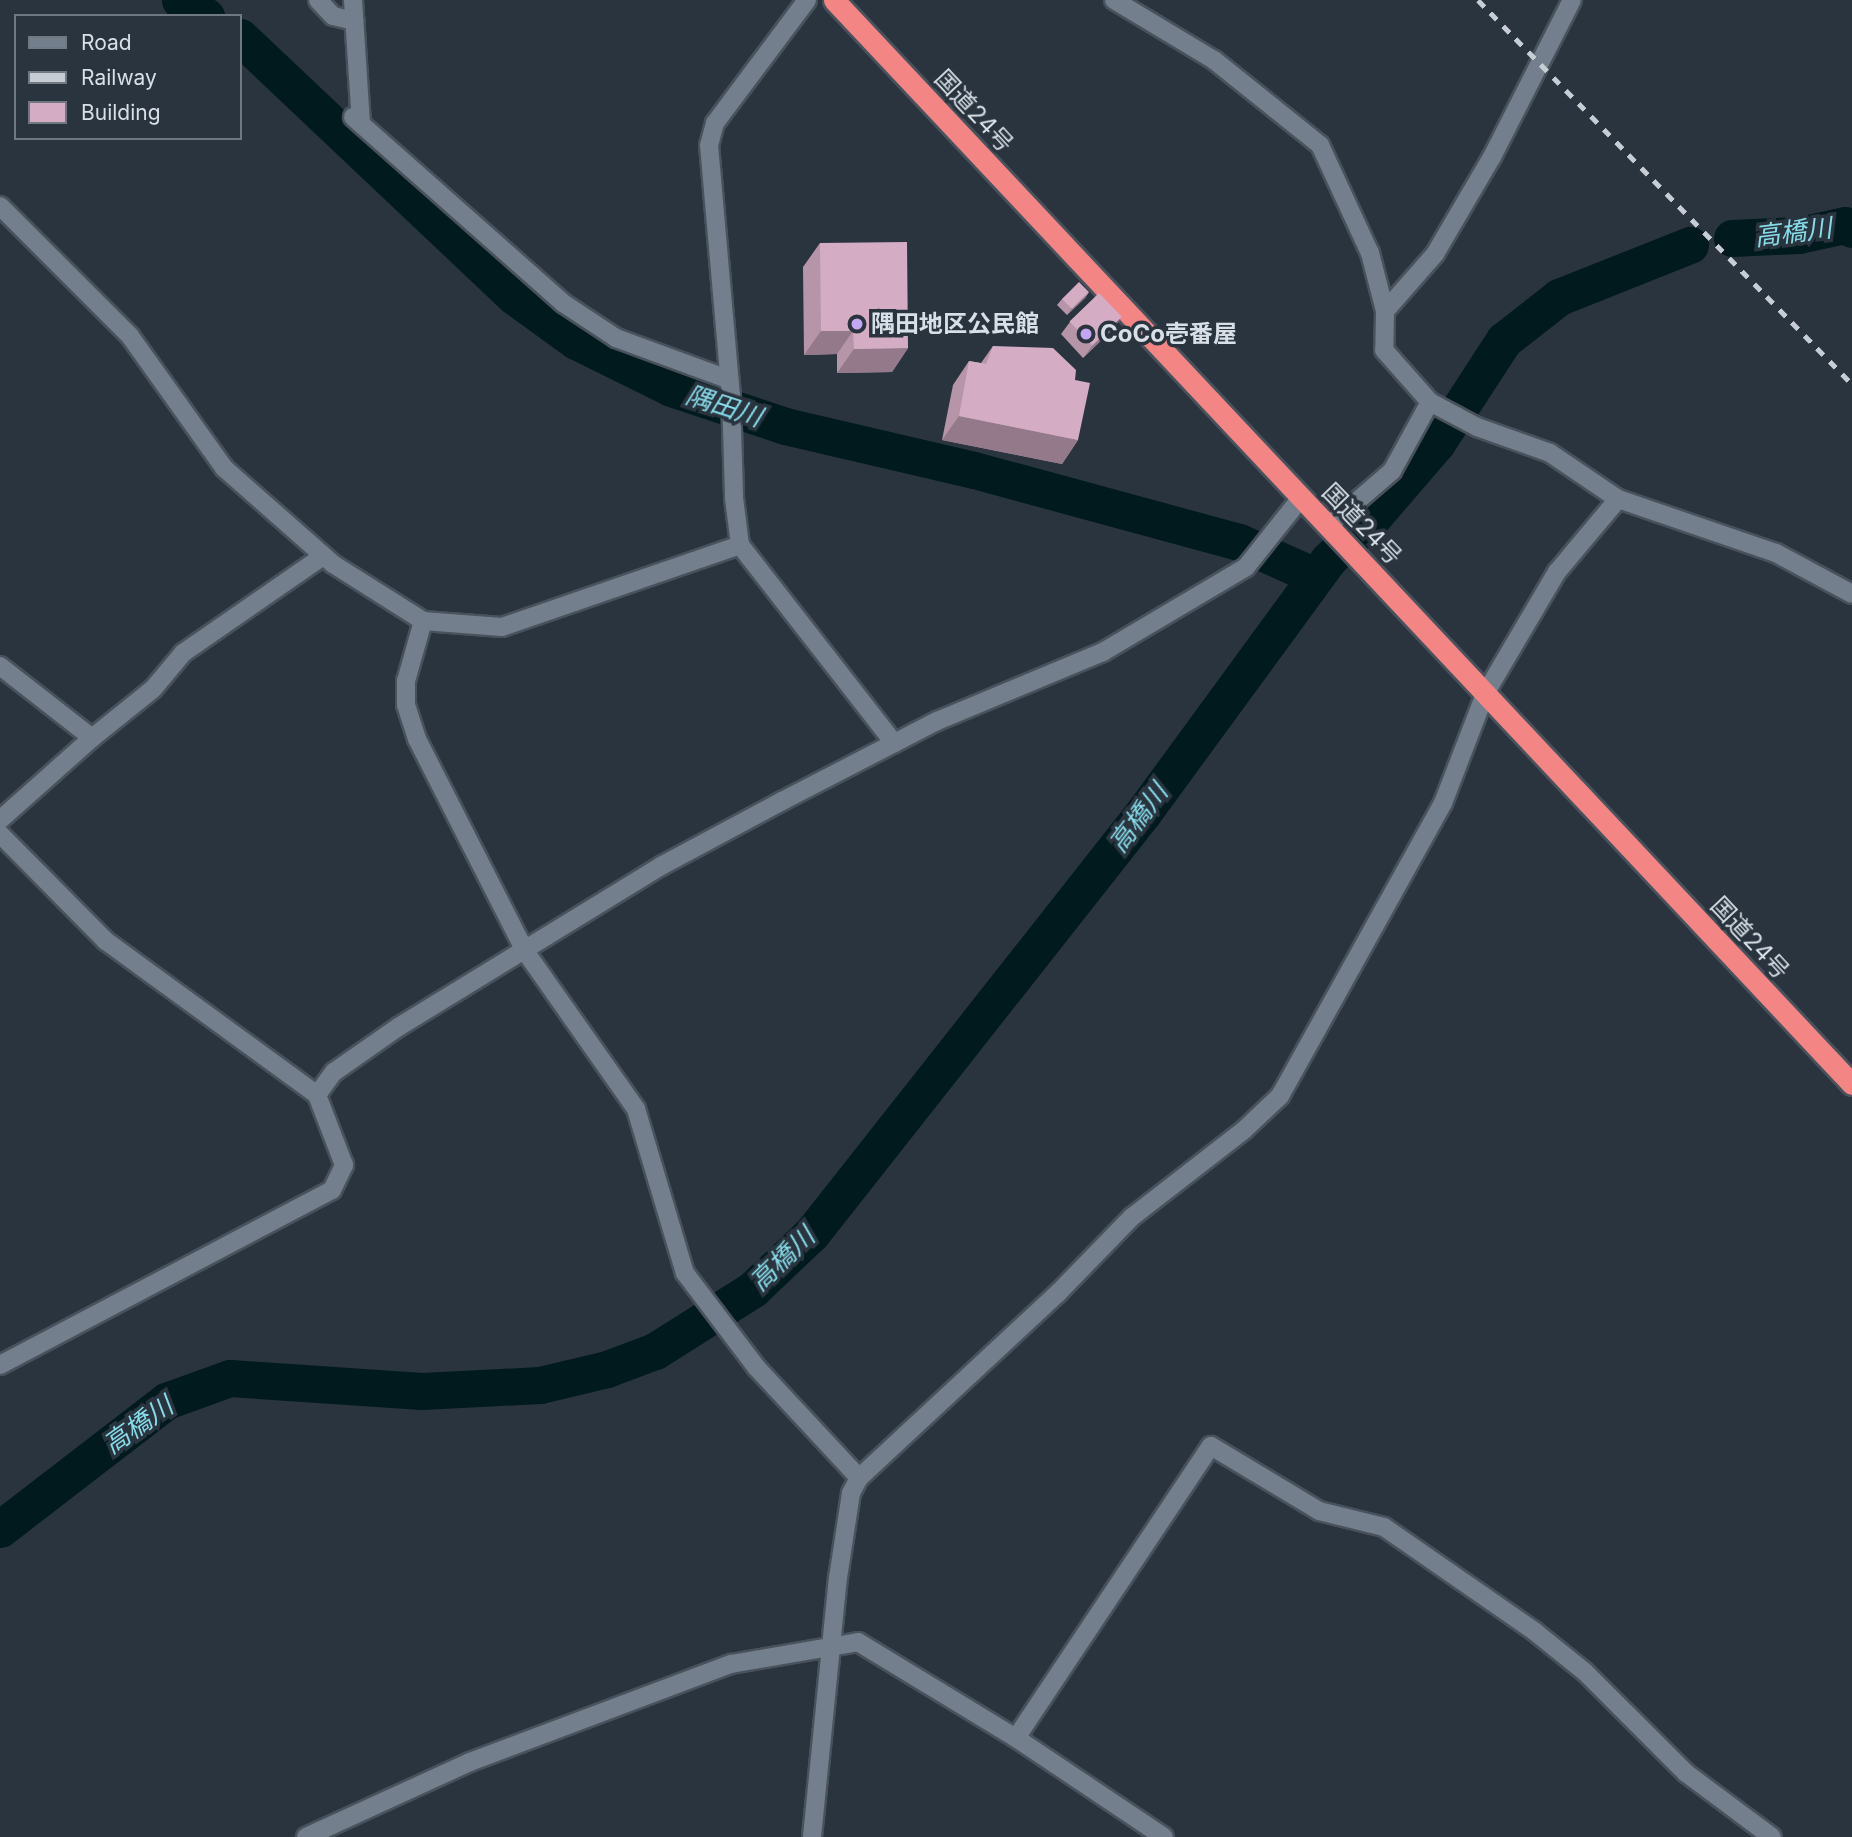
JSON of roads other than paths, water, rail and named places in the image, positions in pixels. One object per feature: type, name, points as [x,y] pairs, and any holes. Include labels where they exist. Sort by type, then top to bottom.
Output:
[{"type":"highway","name":"国道24号","points":[[834,0],[1852,1084]]},
{"type":"street","points":[[318,0],[333,16],[354,21]]},
{"type":"street","points":[[353,0],[357,120],[564,303],[616,338],[730,387]]},
{"type":"street","points":[[807,0],[715,123],[709,145],[730,387],[729,430],[740,545],[894,743]]},
{"type":"street","points":[[1114,0],[1214,60],[1320,145],[1370,253],[1385,311],[1384,349],[1430,402],[1477,427],[1550,453],[1618,499],[1776,553],[1852,594]]},
{"type":"street","points":[[1385,311],[1435,254],[1492,157],[1572,0]]},
{"type":"street","points":[[0,206],[130,336],[224,468],[323,556],[423,621],[502,627],[740,545]]},
{"type":"street","points":[[1327,527],[1392,471],[1430,402]]},
{"type":"street","points":[[317,1095],[334,1072],[400,1026],[661,866],[937,721],[1103,652],[1246,567],[1272,530],[1300,499]]},
{"type":"street","points":[[812,1837],[831,1643],[852,1493],[859,1478],[1058,1293],[1132,1217],[1244,1130],[1280,1096],[1443,803],[1485,694],[1557,572],[1618,499]]},
{"type":"street","points":[[0,820],[92,738],[153,689],[183,653],[323,556]]},
{"type":"street","points":[[423,621],[406,681],[406,705],[417,739],[524,951],[636,1109],[685,1273],[756,1367],[859,1478]]},
{"type":"street","points":[[0,666],[92,738]]},
{"type":"street","points":[[0,834],[106,941],[317,1095],[344,1165],[332,1190],[0,1365]]},
{"type":"street","points":[[1016,1738],[1211,1446],[1319,1511],[1384,1527],[1534,1630],[1585,1672],[1686,1773],[1772,1837]]},
{"type":"street","points":[[306,1837],[470,1762],[731,1664],[831,1643],[859,1642],[1016,1738],[1164,1837]]},
{"type":"waterway","name":"隅田川","points":[[180,0],[203,14]]},
{"type":"waterway","name":"隅田川","points":[[242,39],[514,296],[576,341],[671,388],[785,426],[974,470],[1239,542],[1315,576]]},
{"type":"waterway","name":"高橋川","points":[[1732,238],[1799,235],[1845,225],[1852,229]]},
{"type":"waterway","name":"高橋川","points":[[0,1529],[166,1401],[230,1378],[422,1391],[540,1385],[607,1369],[655,1351],[753,1289],[812,1233],[1143,813],[1328,560],[1375,515],[1437,443],[1504,340],[1559,297],[1690,245]]},
{"type":"railway","points":[[1478,0],[1852,384]]},
{"type":"place","name":"隅田地区公民館","points":[[857,324]]},
{"type":"place","name":"CoCo壱番屋","points":[[1086,334]]}]
